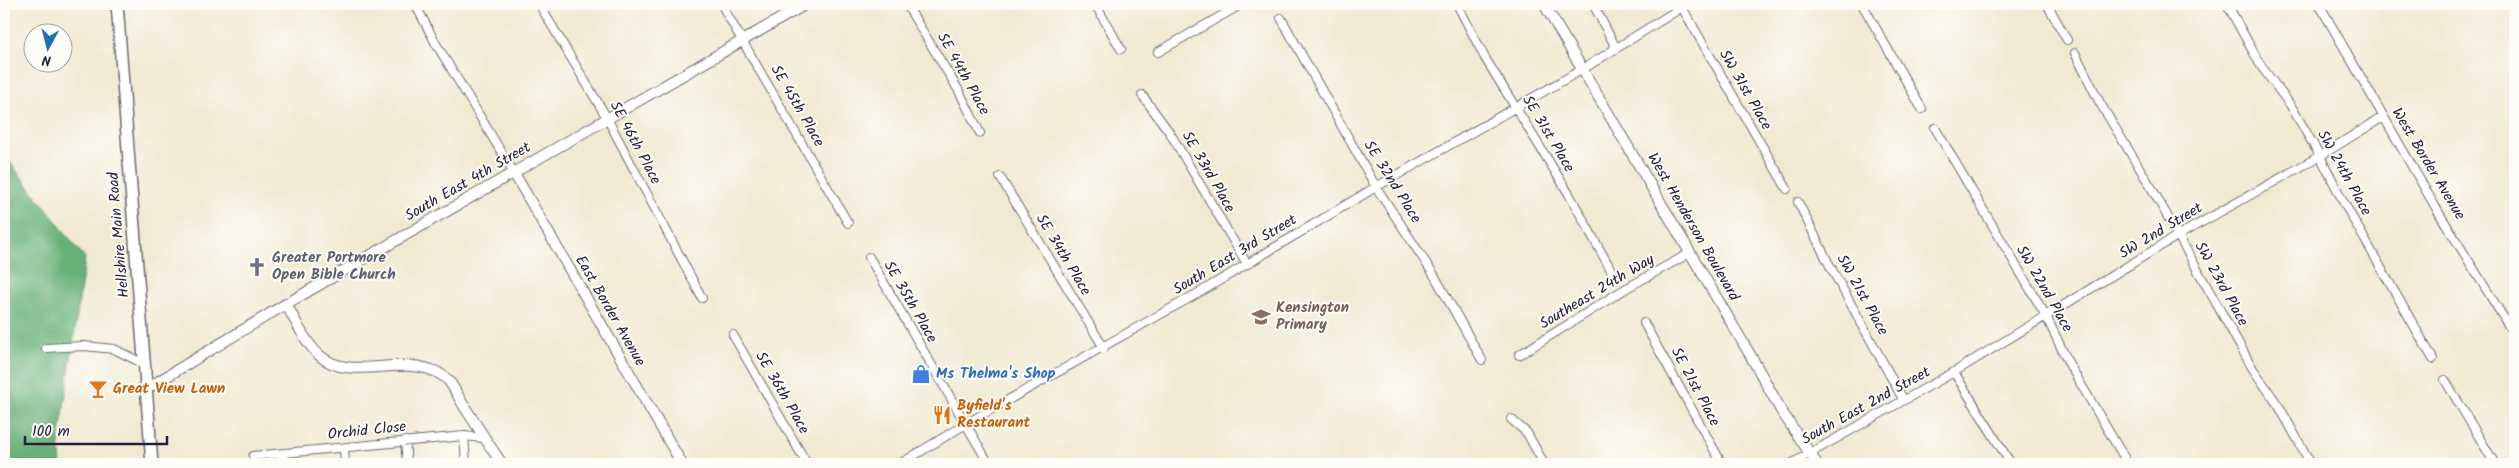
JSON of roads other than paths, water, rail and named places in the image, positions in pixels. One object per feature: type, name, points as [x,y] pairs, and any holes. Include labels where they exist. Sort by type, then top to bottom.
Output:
[{"type":"main road","name":"Hellshire Main Road","points":[[117,4],[152,464]]},
{"type":"street","points":[[415,4],[435,42],[514,173]]},
{"type":"street","name":"SE 46th Place","points":[[539,4],[607,118],[702,298]]},
{"type":"street","name":"SE 45th Place","points":[[720,4],[848,224]]},
{"type":"street","name":"South East 4th Street","points":[[146,389],[286,304],[806,4]]},
{"type":"street","name":"SE 44th Place","points":[[906,4],[959,91],[980,133]]},
{"type":"street","points":[[1095,4],[1121,50]]},
{"type":"street","points":[[1158,52],[1242,4]]},
{"type":"street","name":"SE 31st Place","points":[[1458,4],[1485,58],[1568,194],[1616,279]]},
{"type":"street","name":"West Henderson Boulevard","points":[[1544,4],[1782,412],[1817,464]]},
{"type":"street","points":[[1593,4],[1616,48]]},
{"type":"street","points":[[1862,4],[1922,109]]},
{"type":"street","points":[[2047,4],[2067,40]]},
{"type":"street","name":"SW 24th Place","points":[[2227,4],[2261,66],[2291,106],[2433,359]]},
{"type":"street","name":"West Border Avenue","points":[[2319,4],[2383,117],[2515,336]]},
{"type":"street","name":"South East 3rd Street","points":[[900,464],[965,424],[1104,348],[1515,106],[1583,69],[1683,5]]},
{"type":"street","name":"SW 31st Place","points":[[1683,5],[1787,189]]},
{"type":"street","name":"SE 32nd Place","points":[[1282,18],[1376,187],[1434,275],[1482,360]]},
{"type":"street","name":"SW 23rd Place","points":[[2075,54],[2100,103],[2151,187],[2253,369],[2280,408],[2311,464]]},
{"type":"street","name":"SE 33rd Place","points":[[1142,95],[1170,133],[1247,264]]},
{"type":"street","name":"SW 2nd Street","points":[[1954,372],[2177,236],[2320,156],[2383,117]]},
{"type":"street","name":"SW 22nd Place","points":[[1934,128],[2046,316],[2074,373],[2128,464]]},
{"type":"street","name":"East Border Avenue","points":[[514,173],[682,464]]},
{"type":"street","name":"SE 34th Place","points":[[1000,177],[1104,348]]},
{"type":"street","name":"SW 21st Place","points":[[1798,202],[1830,266],[1903,399]]},
{"type":"street","name":"Southeast 24th Way","points":[[1519,356],[1625,289],[1690,253]]},
{"type":"street","name":"SE 35th Place","points":[[869,257],[988,464]]},
{"type":"street","points":[[286,304],[306,340],[320,356],[329,361],[350,367],[416,366],[429,370],[448,381],[502,464]]},
{"type":"street","name":"SE 21st Place","points":[[1644,323],[1722,464]]},
{"type":"street","name":"SE 36th Place","points":[[732,335],[807,464]]},
{"type":"street","points":[[46,348],[84,346],[114,350],[144,364]]},
{"type":"street","points":[[1954,372],[2011,464]]},
{"type":"street","name":"South East 2nd Street","points":[[1791,464],[1903,399],[1954,372]]},
{"type":"street","points":[[2444,380],[2495,464]]},
{"type":"street","points":[[1511,419],[1527,434],[1544,464]]},
{"type":"street","points":[[464,436],[466,464]]},
{"type":"street","name":"Orchid Close","points":[[253,456],[464,436],[484,438]]},
{"type":"street","points":[[405,442],[407,464]]},
{"type":"street","points":[[344,448],[345,464]]},
{"type":"street","points":[[284,453],[285,464]]},
{"type":"place","name":"Greater Portmore Open Bible Church","points":[[257,267]]},
{"type":"place","name":"Kensington Primary","points":[[1261,317]]},
{"type":"place","name":"Ms Thelma's Shop","points":[[921,374]]},
{"type":"place","name":"Great View Lawn","points":[[98,389]]},
{"type":"place","name":"Byfield's Restaurant","points":[[942,415]]}]
